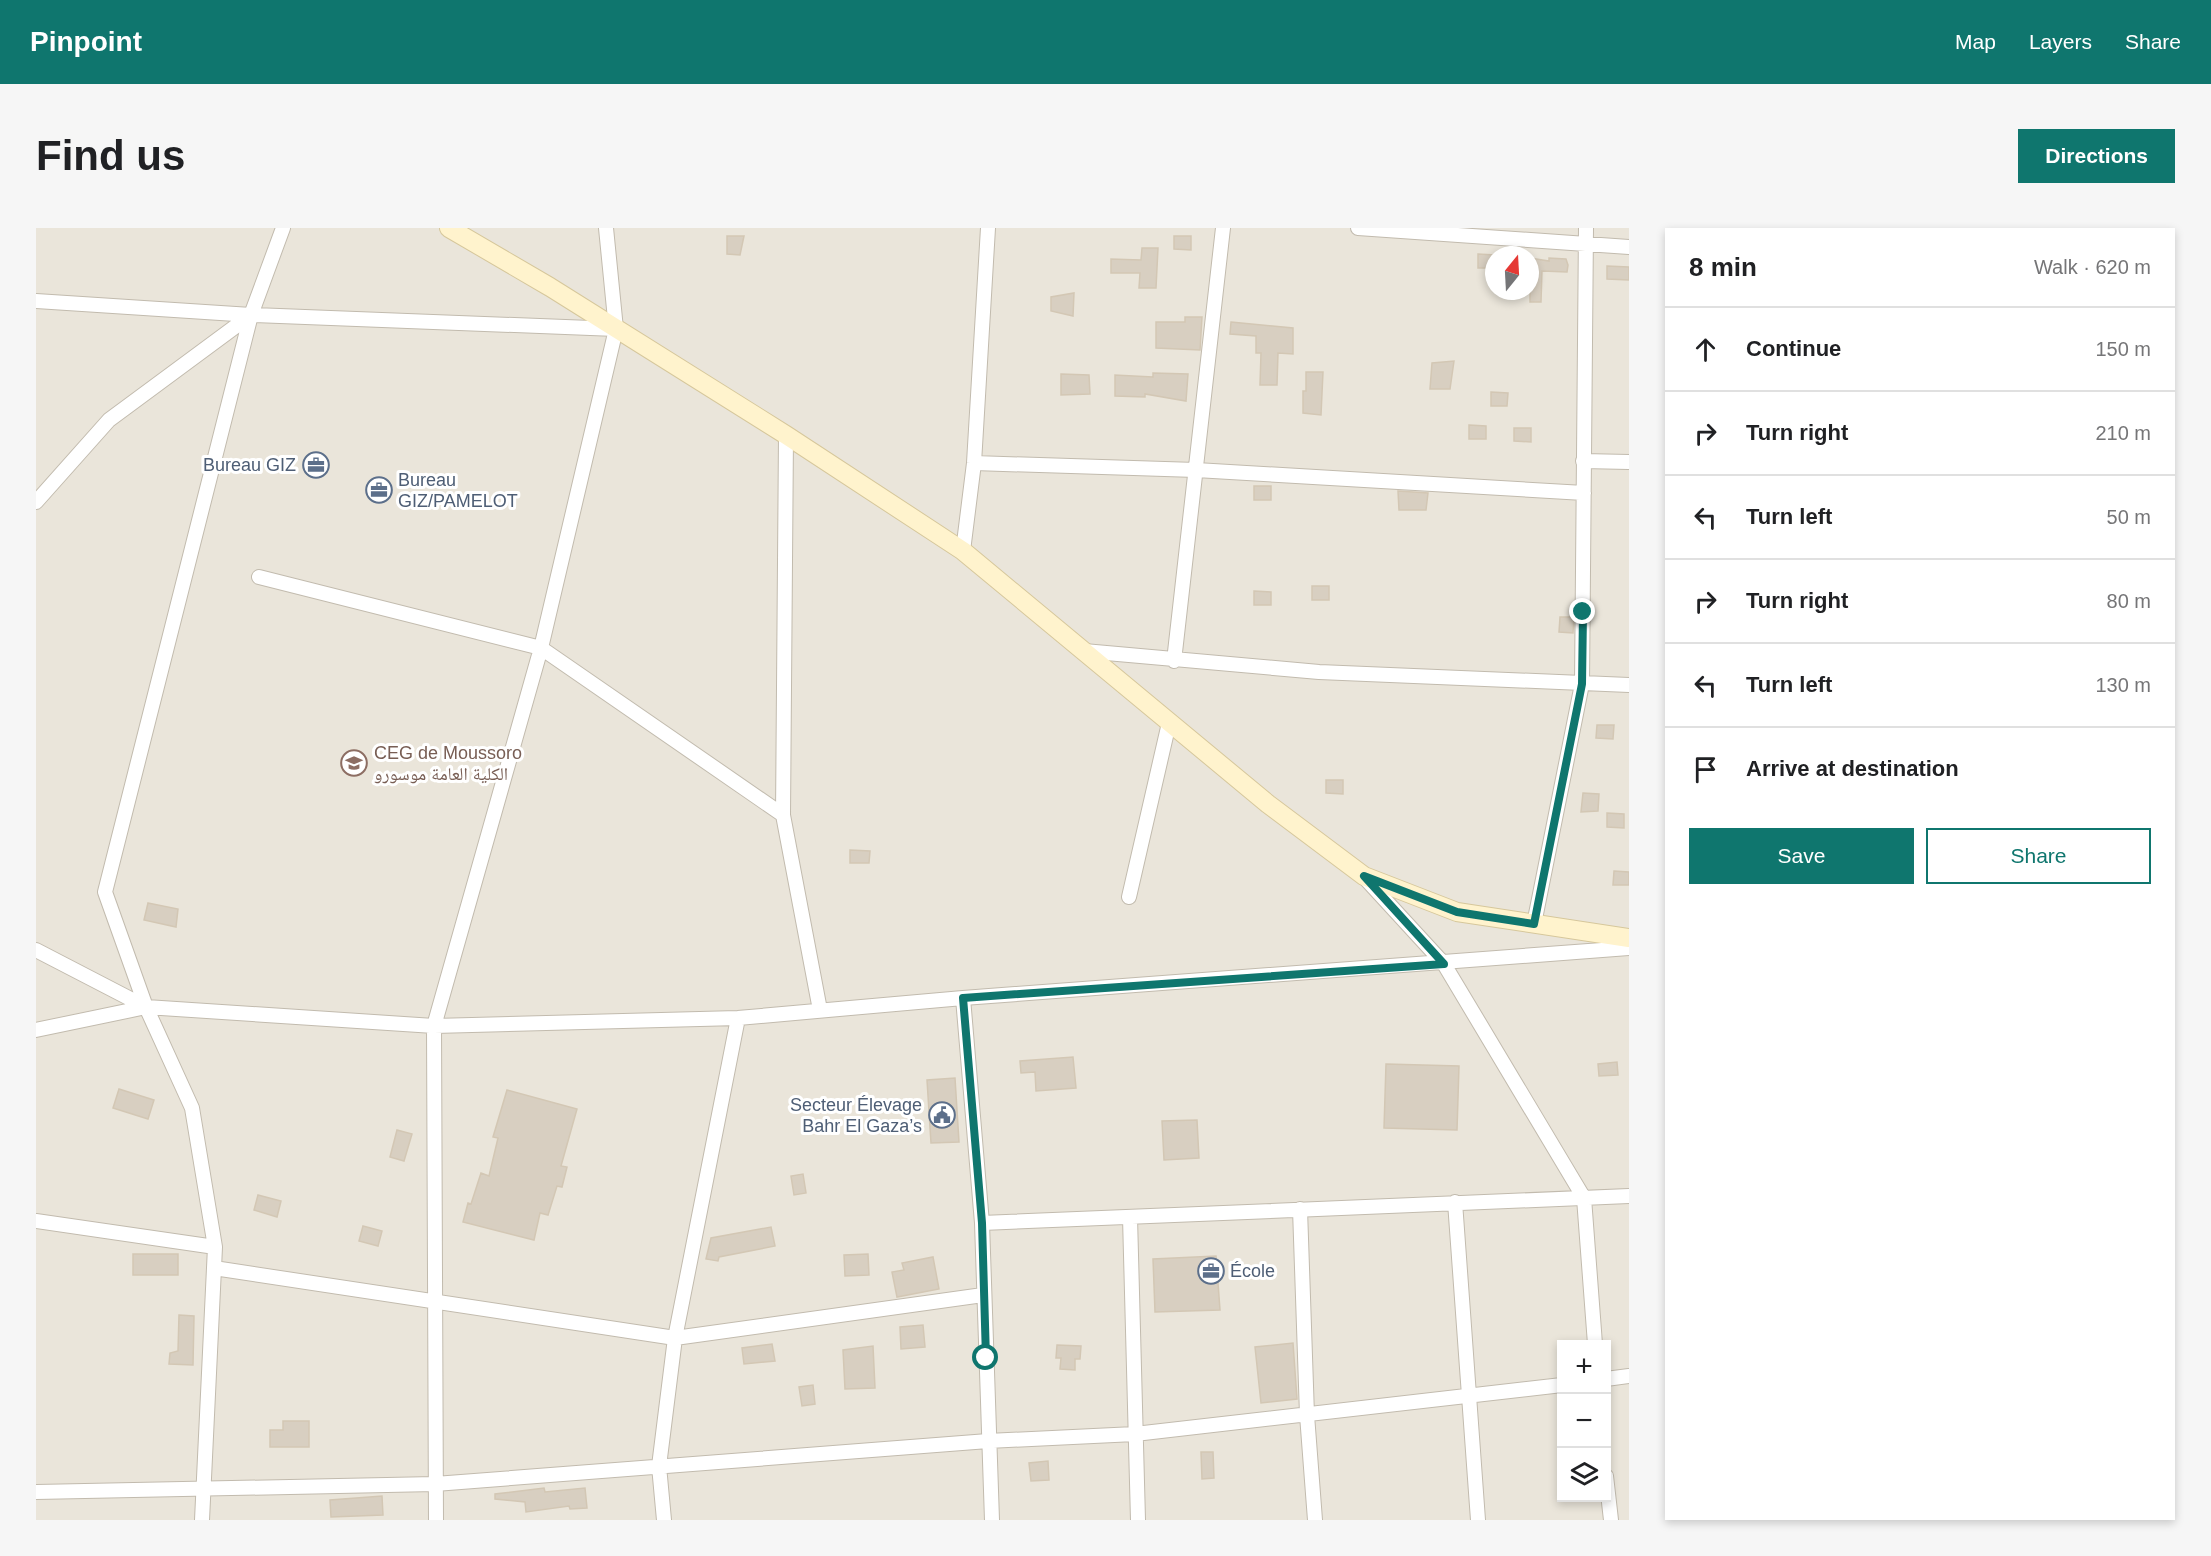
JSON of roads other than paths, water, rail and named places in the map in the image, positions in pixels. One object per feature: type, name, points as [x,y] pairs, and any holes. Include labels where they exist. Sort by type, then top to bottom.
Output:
[{"type":"main road","points":[[449,228],[786,435],[963,551],[1268,804],[1364,876],[1457,912],[1629,938]]},
{"type":"street","points":[[202,1520],[215,1247],[192,1108],[146,1007],[105,892],[251,315],[283,228]]},
{"type":"street","points":[[436,1520],[434,1026],[541,648],[616,329],[606,228]]},
{"type":"street","points":[[963,551],[974,463],[988,228]]},
{"type":"street","points":[[1174,661],[1223,228]]},
{"type":"street","points":[[1358,228],[1629,247]]},
{"type":"street","points":[[1534,924],[1582,684],[1586,228]]},
{"type":"street","points":[[36,301],[251,315],[616,329]]},
{"type":"street","points":[[36,502],[109,420],[251,315]]},
{"type":"street","points":[[786,435],[783,815],[820,1010]]},
{"type":"street","points":[[1583,461],[1629,462]]},
{"type":"street","points":[[974,463],[1196,470],[1584,493]]},
{"type":"street","points":[[260,578],[541,648],[783,815]]},
{"type":"street","points":[[1082,651],[1174,661],[1319,672],[1629,685]]},
{"type":"street","points":[[1129,897],[1169,723]]},
{"type":"street","points":[[1364,876],[1444,964],[1584,1198],[1595,1340]]},
{"type":"street","points":[[36,1030],[146,1007],[434,1026],[738,1018],[963,998],[1444,964],[1629,948]]},
{"type":"street","points":[[36,950],[146,1007]]},
{"type":"street","points":[[963,998],[982,1223],[988,1441],[993,1520]]},
{"type":"street","points":[[664,1520],[659,1466],[675,1338],[738,1018]]},
{"type":"street","points":[[982,1223],[1629,1196]]},
{"type":"street","points":[[1455,1202],[1478,1520]]},
{"type":"street","points":[[1300,1209],[1307,1415],[1315,1520]]},
{"type":"street","points":[[1130,1217],[1138,1520]]},
{"type":"street","points":[[36,1221],[215,1247]]},
{"type":"street","points":[[214,1268],[675,1338],[983,1295]]},
{"type":"street","points":[[1611,1378],[1629,1376]]},
{"type":"street","points":[[36,1492],[435,1484],[988,1441],[1135,1434],[1557,1386]]},
{"type":"street","points":[[1609,1502],[1611,1520]]},
{"type":"place","name":"Bureau GIZ","points":[[316,465]]},
{"type":"place","name":"Bureau GIZ/PAMELOT","points":[[379,490]]},
{"type":"place","name":"CEG de Moussoro الكلية العامة موسورو","points":[[354,763]]},
{"type":"place","name":"Secteur Élevage Bahr El Gaza’s","points":[[942,1115]]},
{"type":"place","name":"École","points":[[1211,1271]]}]
